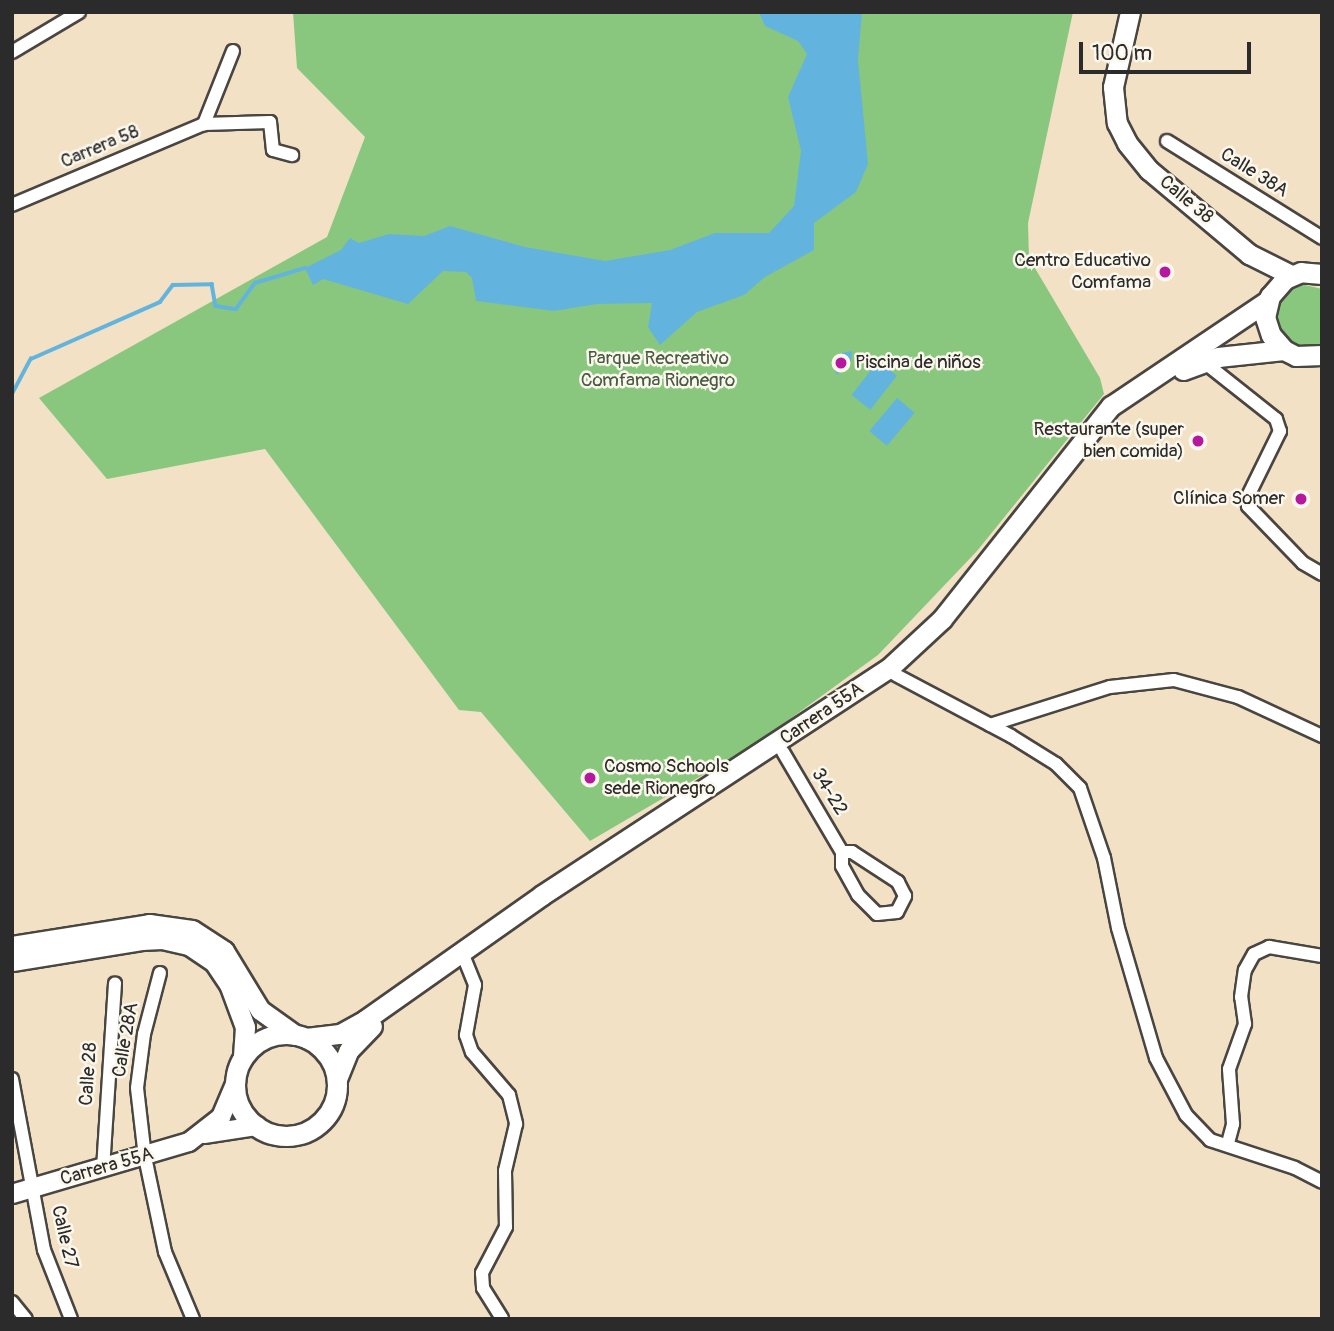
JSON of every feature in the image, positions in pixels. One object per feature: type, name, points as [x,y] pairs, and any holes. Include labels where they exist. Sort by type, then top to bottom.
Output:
[{"type":"main road","name":"Calle 38","points":[[1130,12],[1113,87],[1117,123],[1126,143],[1150,170],[1249,254],[1271,267],[1313,269]]},
{"type":"main road","name":"Calle 38","points":[[1249,254],[1269,298],[1267,326],[1284,350]]},
{"type":"main road","points":[[1271,267],[1313,269]]},
{"type":"main road","name":"Carrera 55A","points":[[300,1037],[340,1034],[365,1020],[542,895],[887,670],[942,619],[1111,406],[1313,269]]},
{"type":"main road","points":[[1284,350],[1318,360]]},
{"type":"main road","name":"Carrera 55A","points":[[337,1079],[349,1050],[363,1033],[650,834],[783,752],[896,675],[952,622],[1123,410],[1160,383],[1204,362],[1246,352],[1284,350]]},
{"type":"main road","points":[[12,946],[149,924],[192,930],[224,951],[260,1010],[324,1051],[337,1079],[332,1107],[313,1129],[285,1136],[257,1126],[239,1102],[236,1082],[243,1058],[245,1027],[229,984],[214,962],[189,945],[162,939],[141,940],[12,961]]},
{"type":"main road","points":[[243,1058],[265,1038],[300,1037]]},
{"type":"main road","name":"Carrera 55A","points":[[201,1135],[221,1117],[236,1082]]},
{"type":"main road","name":"Carrera 55A","points":[[12,1194],[145,1157],[201,1135],[257,1126]]},
{"type":"street","points":[[12,52],[77,13]]},
{"type":"street","points":[[233,51],[204,124],[270,122],[273,150],[292,155]]},
{"type":"street","name":"Carrera 58","points":[[12,205],[204,124]]},
{"type":"street","name":"Calle 38A","points":[[1167,141],[1322,238]]},
{"type":"street","points":[[1204,362],[1276,419],[1280,431],[1247,498],[1253,512],[1303,563],[1322,574]]},
{"type":"street","points":[[896,675],[990,724],[1056,764],[1080,788],[1104,858],[1118,928],[1156,1058],[1186,1115],[1210,1140],[1228,1143],[1322,1182]]},
{"type":"street","points":[[990,724],[1110,687],[1160,679],[1195,683],[1238,697],[1322,736]]},
{"type":"street","name":"34-22","points":[[783,752],[842,852],[847,877],[867,905],[883,916],[897,912],[905,896],[898,882],[852,852],[842,852]]},
{"type":"street","points":[[1228,1143],[1233,1124],[1229,1069],[1245,1024],[1241,997],[1245,970],[1254,954],[1269,947],[1322,956]]},
{"type":"street","points":[[465,960],[475,985],[466,1035],[472,1052],[509,1095],[516,1124],[505,1171],[506,1227],[482,1273],[482,1288],[502,1319]]},
{"type":"street","name":"Calle 28A","points":[[160,973],[144,1034],[137,1088],[145,1157],[165,1252],[193,1319]]},
{"type":"street","name":"Calle 28","points":[[103,1169],[115,983]]},
{"type":"street","name":"Calle 27","points":[[12,1082],[44,1250],[71,1319]]},
{"type":"street","points":[[12,1302],[26,1319]]},
{"type":"green space","name":"Parque Recreativo Comfama Rionegro","points":[[293,12],[1073,12],[1028,223],[1029,258],[1100,378],[1104,394],[977,551],[878,655],[754,745],[590,841],[481,712],[459,710],[265,449],[107,479],[39,398],[327,237],[365,137],[297,68]]},
{"type":"green space","points":[[1301,284],[1322,289],[1322,348],[1298,351],[1277,336],[1273,310],[1279,298]]},
{"type":"water","points":[[759,12],[862,12],[858,60],[868,164],[856,192],[814,223],[814,250],[765,277],[744,295],[697,312],[660,345],[648,327],[652,303],[597,304],[554,311],[476,301],[472,278],[466,272],[443,271],[408,304],[323,279],[313,285],[305,268],[341,250],[350,238],[359,243],[389,234],[424,236],[450,226],[525,247],[605,261],[670,250],[715,233],[769,233],[794,206],[801,151],[788,97],[807,54],[798,41],[765,26]]},
{"type":"water","name":"Piscina de niños","points":[[852,351],[851,361],[837,375],[832,364],[841,353]]},
{"type":"water","points":[[878,361],[897,376],[870,410],[852,395]]},
{"type":"water","points":[[897,398],[915,413],[887,446],[869,431]]},
{"type":"waterway","points":[[12,394],[31,359],[160,302],[173,285],[212,284],[216,306],[236,309],[255,283],[305,268]]},
{"type":"place","name":"Centro Educativo Comfama","points":[[1165,272]]},
{"type":"place","name":"Piscina de niños","points":[[841,363]]},
{"type":"place","name":"Restaurante (super bien comida)","points":[[1198,441]]},
{"type":"place","name":"Clínica Somer","points":[[1301,499]]},
{"type":"place","name":"Cosmo Schools sede Rionegro","points":[[590,778]]}]
